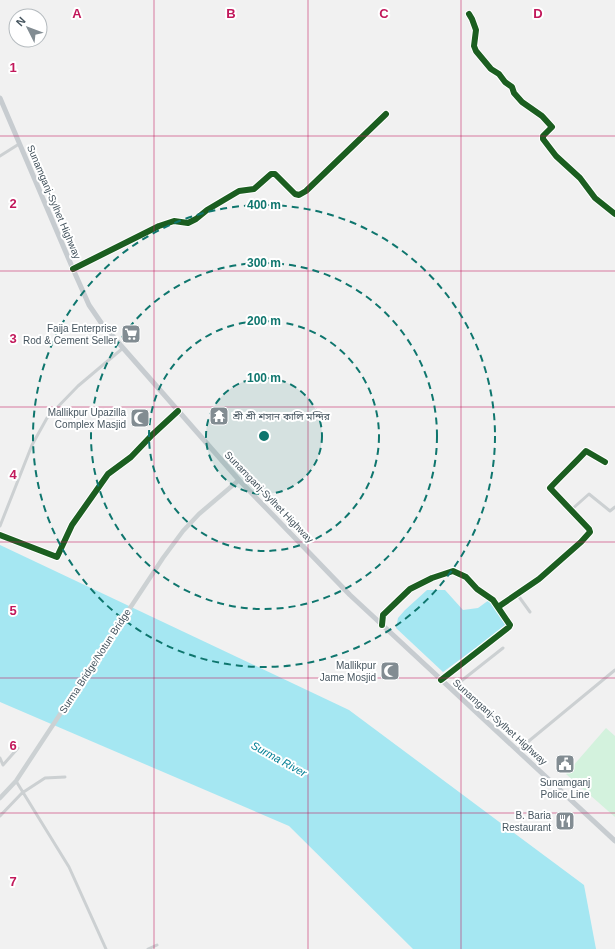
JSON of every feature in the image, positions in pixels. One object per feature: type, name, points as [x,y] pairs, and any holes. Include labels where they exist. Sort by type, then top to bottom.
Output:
[{"type":"main road","name":"Sunamganj-Sylhet Highway","points":[[0,98],[89,305],[102,324],[239,480],[350,595],[614,838]]},
{"type":"main road","name":"Surma Bridge/Notun Bridge","points":[[0,798],[16,781],[163,558],[183,531],[199,514],[239,480]]},
{"type":"street","points":[[469,14],[476,30],[474,46],[476,51],[491,69],[499,74],[505,82],[512,87],[514,93],[522,102],[542,116],[552,127],[543,136],[543,139],[550,149],[580,178],[596,198],[615,214]]},
{"type":"street","points":[[73,269],[158,226],[174,221],[188,223],[239,191],[254,189],[271,174],[275,174],[295,194],[299,195],[306,191],[386,114]]},
{"type":"street","points":[[0,156],[19,144]]},
{"type":"street","points":[[0,526],[32,445],[47,418],[78,386],[123,348]]},
{"type":"street","points":[[0,535],[57,557],[72,524],[108,474],[130,457],[152,434],[178,411]]},
{"type":"street","points":[[498,607],[539,579],[581,542],[590,532],[589,529],[550,488],[586,451],[605,462]]},
{"type":"street","points":[[571,510],[589,494],[610,512],[615,507]]},
{"type":"street","points":[[382,625],[383,615],[410,589],[432,578],[453,571],[466,577],[477,589],[494,600],[510,625],[509,627],[441,680]]},
{"type":"street","points":[[517,594],[530,612]]},
{"type":"street","points":[[451,689],[503,648]]},
{"type":"street","points":[[518,750],[615,670]]},
{"type":"street","points":[[0,758],[4,765],[18,748]]},
{"type":"street","points":[[0,816],[22,793],[45,778],[65,777]]},
{"type":"street","points":[[16,781],[69,867],[106,949]]},
{"type":"street","points":[[148,949],[157,945]]},
{"type":"green space","points":[[606,728],[615,736],[615,817],[566,774]]},
{"type":"water","name":"Surma River","points":[[0,545],[349,710],[584,885],[596,949],[413,949],[289,826],[0,702]]},
{"type":"water","points":[[427,590],[445,590],[463,610],[478,608],[489,600],[508,624],[443,672],[396,628],[398,618]]},
{"type":"cycle path","points":[[469,14],[476,30],[474,46],[476,51],[491,69],[499,74],[505,82],[512,87],[514,93],[522,102],[542,116],[552,127],[543,136],[543,139],[556,156],[580,178],[595,198],[615,214]]},
{"type":"cycle path","points":[[73,269],[159,226],[174,221],[188,223],[239,191],[254,189],[271,174],[275,174],[295,194],[299,195],[306,191],[386,114]]},
{"type":"cycle path","points":[[0,535],[57,557],[72,525],[108,474],[131,457],[178,411]]},
{"type":"cycle path","points":[[498,607],[539,579],[581,542],[590,532],[589,529],[550,488],[586,451],[605,462]]},
{"type":"cycle path","points":[[382,625],[383,615],[410,589],[432,578],[453,571],[466,577],[477,589],[493,600],[510,625],[509,627],[441,680]]},
{"type":"place","name":"Faija Enterprise Rod & Cement Seller","points":[[131,334]]},
{"type":"place","name":"শ্রী শ্রী শসান কালি মন্দির","points":[[219,416]]},
{"type":"place","name":"Mallikpur Upazilla Complex Masjid","points":[[140,418]]},
{"type":"place","name":"Mallikpur Jame Mosjid","points":[[390,671]]},
{"type":"place","name":"Sunamganj Police Line","points":[[565,764]]},
{"type":"place","name":"B. Baria Restaurant","points":[[565,821]]}]
